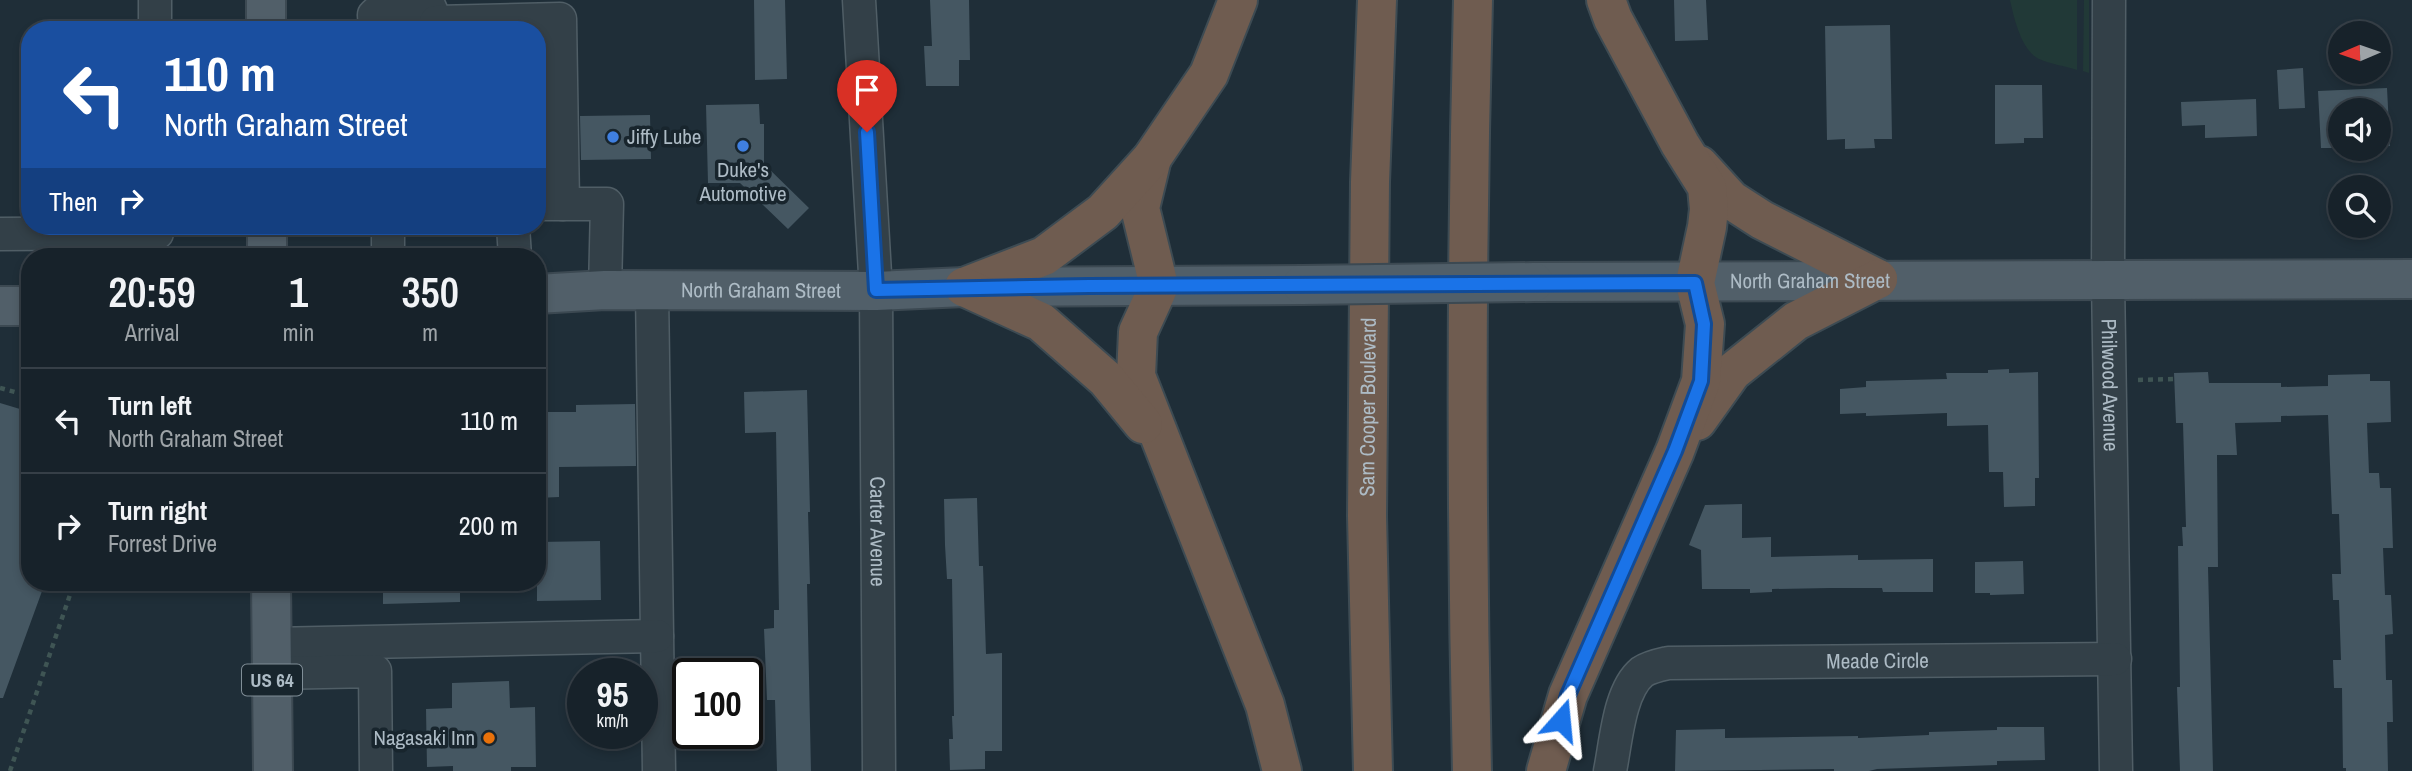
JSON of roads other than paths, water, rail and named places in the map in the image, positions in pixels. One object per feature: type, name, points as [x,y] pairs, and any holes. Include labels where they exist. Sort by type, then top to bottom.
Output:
[{"type":"highway","points":[[964,288],[1044,256],[1102,212],[1152,158],[1209,74],[1238,0]]},
{"type":"highway","name":"Sam Cooper Boulevard","points":[[1373,771],[1367,516],[1370,183],[1377,0]]},
{"type":"highway","points":[[1472,771],[1468,620],[1468,195],[1473,0]]},
{"type":"highway","points":[[1545,771],[1568,695],[1675,451],[1701,381],[1704,324],[1695,283],[1709,209],[1707,187],[1680,144],[1613,19],[1606,0]]},
{"type":"highway","points":[[1680,144],[1731,200],[1793,238],[1878,279]]},
{"type":"highway","points":[[1152,158],[1140,208],[1158,286],[1138,332],[1136,376],[1265,705],[1282,771]]},
{"type":"highway","points":[[1675,451],[1732,372],[1796,321],[1878,279]]},
{"type":"highway","points":[[964,288],[1041,322],[1106,379],[1162,447]]},
{"type":"main road","points":[[266,0],[266,21]]},
{"type":"main road","name":"North Graham Street","points":[[546,293],[606,290],[652,292],[1534,282],[1695,283],[1878,279],[2412,279]]},
{"type":"main road","points":[[0,306],[21,306]]},
{"type":"main road","name":"US 64","points":[[271,591],[273,771]]},
{"type":"street","points":[[155,0],[155,21]]},
{"type":"street","name":"Carter Avenue","points":[[859,0],[876,290],[879,771]]},
{"type":"street","name":"Philwood Avenue","points":[[2109,0],[2108,281],[2116,771]]},
{"type":"street","points":[[374,21],[374,15],[385,5],[425,4],[430,8],[434,21]]},
{"type":"street","points":[[525,21],[560,19],[550,204],[607,204],[606,290]]},
{"type":"street","points":[[0,234],[21,234]]},
{"type":"street","points":[[652,292],[659,771]]},
{"type":"street","points":[[272,659],[374,657],[657,636]]},
{"type":"street","points":[[374,657],[376,771]]},
{"type":"street","name":"Meade Circle","points":[[1610,771],[1626,693],[1642,673],[1654,666],[1668,663],[2115,659]]},
{"type":"place","name":"Jiffy Lube","points":[[613,137]]},
{"type":"place","name":"Duke's Automotive","points":[[743,146]]},
{"type":"place","name":"Nagasaki Inn","points":[[489,738]]}]
